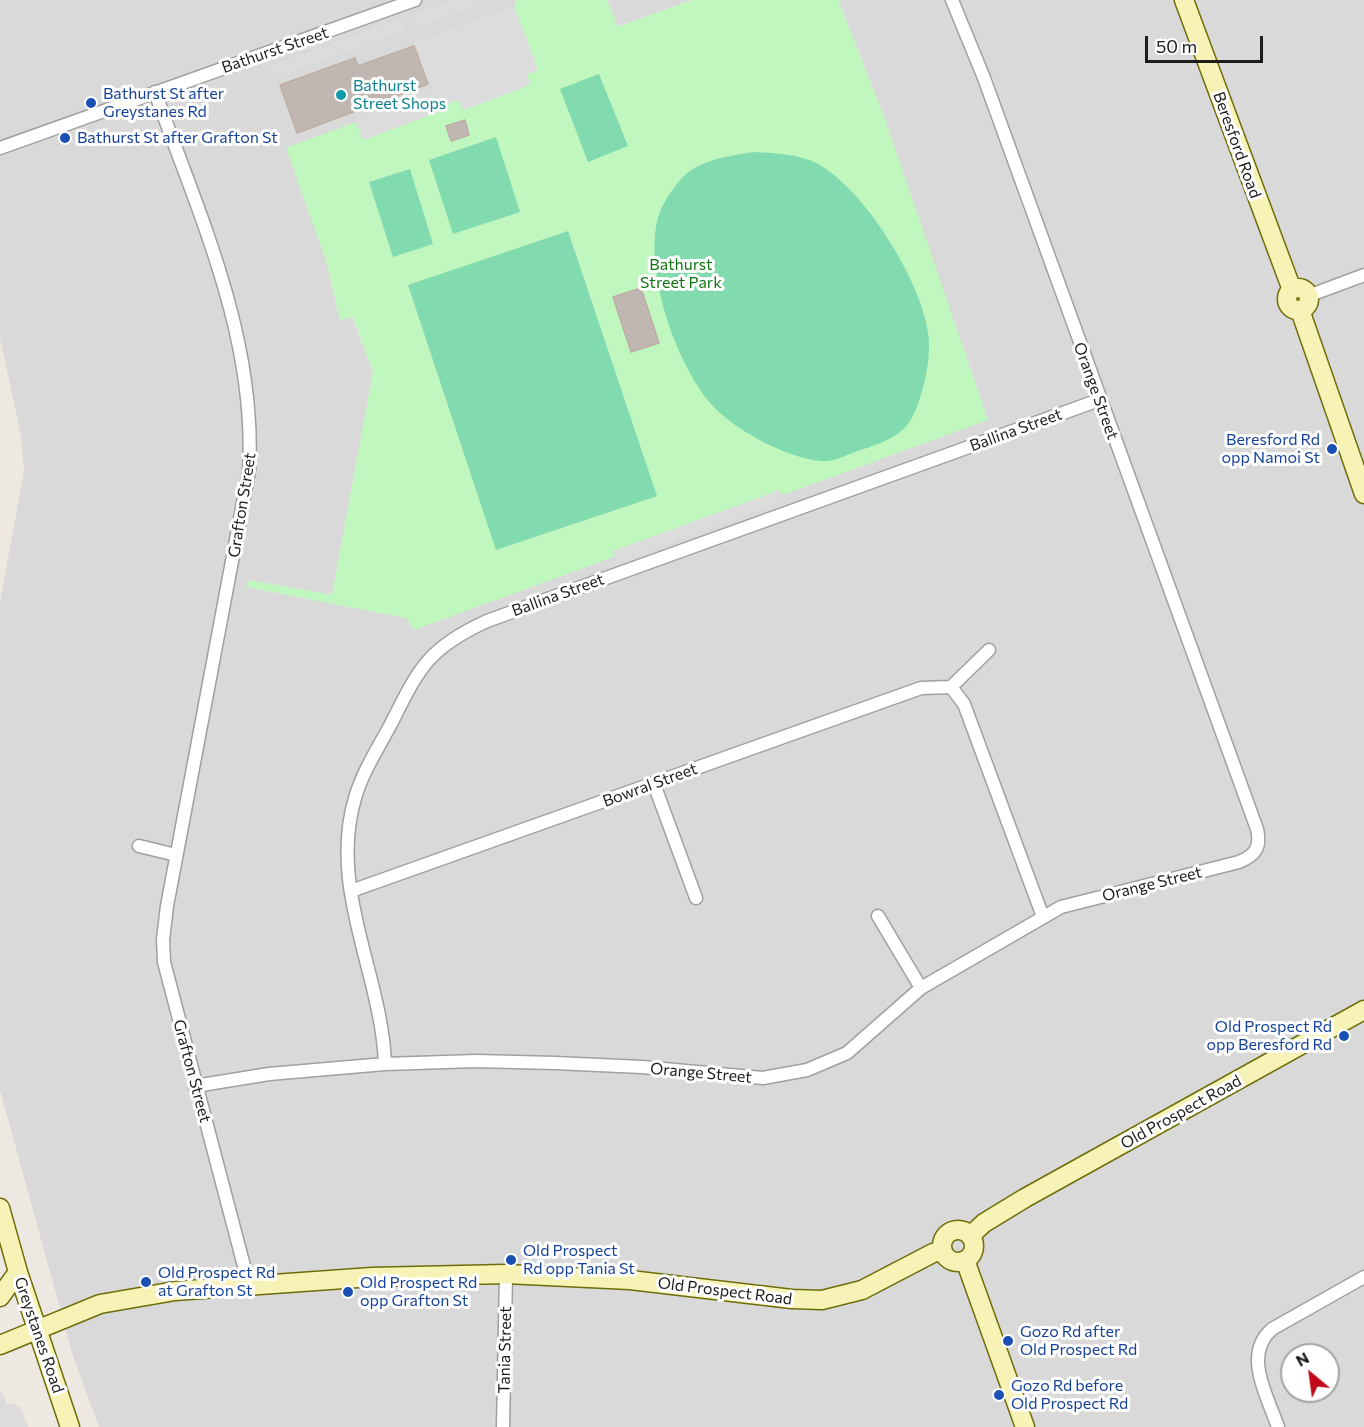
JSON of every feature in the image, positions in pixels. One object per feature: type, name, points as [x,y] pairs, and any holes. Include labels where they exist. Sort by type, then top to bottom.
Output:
[{"type":"main road","name":"Beresford Road","points":[[1184,0],[1300,298],[1364,494]]},
{"type":"main road","name":"Old Prospect Road","points":[[970,1236],[984,1223],[1025,1198],[1364,1010]]},
{"type":"main road","name":"Greystanes Road","points":[[0,1208],[18,1272],[70,1427]]},
{"type":"main road","points":[[961,1230],[970,1236],[973,1249],[965,1260],[951,1260],[942,1251],[943,1240],[950,1232],[961,1230]]},
{"type":"main road","name":"Old Prospect Road","points":[[0,1345],[82,1310],[121,1300],[249,1285],[372,1277],[506,1274],[630,1280],[792,1299],[822,1300],[862,1290],[925,1257],[942,1251]]},
{"type":"main road","points":[[965,1260],[1025,1427]]},
{"type":"main road","points":[[0,1297],[18,1272]]},
{"type":"street","name":"Bathurst Street","points":[[0,148],[397,3],[415,0]]},
{"type":"street","name":"Orange Street","points":[[195,1086],[270,1074],[385,1064],[544,1063],[763,1078],[807,1070],[847,1053],[921,988],[1043,917],[1076,902],[1239,862],[1261,852],[1257,829],[1099,400],[984,78],[952,0]]},
{"type":"street","name":"Grafton Street","points":[[154,92],[230,310],[245,376],[252,430],[249,471],[176,855],[163,940],[164,962],[249,1285]]},
{"type":"street","points":[[1300,298],[1364,275]]},
{"type":"street","name":"Ballina Street","points":[[385,1064],[384,1041],[353,911],[347,838],[358,789],[415,677],[425,661],[444,643],[487,621],[1099,400]]},
{"type":"street","points":[[988,650],[951,687],[964,704],[1043,917]]},
{"type":"street","name":"Bowral Street","points":[[351,891],[921,688],[951,687]]},
{"type":"street","points":[[654,784],[696,898]]},
{"type":"street","points":[[138,846],[176,855]]},
{"type":"street","points":[[878,916],[921,988]]},
{"type":"street","name":"Tania Street","points":[[503,1427],[506,1274]]},
{"type":"street","points":[[1278,1427],[1258,1370],[1259,1347],[1272,1329],[1364,1277]]},
{"type":"street","points":[[1247,1342],[1259,1347]]},
{"type":"shaded area","points":[[0,0],[516,0],[515,7],[326,261],[340,320],[352,317],[373,372],[332,595],[249,580],[247,587],[406,618],[886,122],[838,0],[1364,0],[1364,1427],[99,1427],[73,1356],[0,1090],[0,602],[24,471],[21,436],[0,338]]},
{"type":"shaded area","points":[[453,0],[479,0],[480,4],[419,26],[414,14]]},
{"type":"shaded area","points":[[607,0],[692,0],[617,27]]},
{"type":"shaded area","points":[[514,6],[538,70],[527,74],[530,85],[463,110],[459,100],[445,105],[446,109],[363,140],[355,117],[432,88],[415,43]]},
{"type":"shaded area","points":[[402,18],[407,30],[272,79],[268,67]]},
{"type":"shaded area","points":[[780,490],[784,501],[617,563],[613,551]]},
{"type":"shaded area","points":[[2,1391],[7,1405],[14,1403],[20,1407],[28,1427],[0,1427],[0,1392]]},
{"type":"green space","name":"Bathurst Street Park","points":[[516,0],[607,0],[618,27],[692,0],[838,0],[886,122],[988,420],[414,630],[406,618],[247,587],[249,580],[332,595],[373,372],[353,317],[340,320],[326,261],[286,148],[356,122],[363,140],[446,109],[445,105],[459,100],[464,110],[530,84],[526,74],[538,69],[514,6]]},
{"type":"green space","points":[[599,74],[628,146],[588,162],[560,89]]},
{"type":"green space","points":[[496,137],[520,212],[453,234],[429,160]]},
{"type":"green space","points":[[753,152],[791,155],[812,161],[831,173],[851,191],[870,213],[904,266],[925,318],[929,340],[927,369],[920,398],[909,423],[890,438],[836,459],[825,461],[793,455],[763,442],[735,425],[713,406],[700,389],[687,368],[667,319],[660,293],[654,243],[661,210],[676,185],[692,170],[718,159]]},
{"type":"green space","points":[[410,169],[433,244],[393,257],[369,182]]},
{"type":"green space","points":[[568,231],[657,496],[496,550],[408,285]]},
{"type":"building","name":"Bathurst Street Shops","points":[[414,46],[428,84],[297,133],[280,85],[355,58],[358,66]]},
{"type":"building","points":[[465,120],[469,135],[451,141],[446,126]]},
{"type":"building","points":[[641,288],[659,343],[631,352],[613,297]]},
{"type":"place","name":"Bathurst Street Shops","points":[[341,95]]},
{"type":"place","name":"Bathurst St after Greystanes Rd","points":[[91,103]]},
{"type":"place","name":"Bathurst St after Grafton St","points":[[65,138]]},
{"type":"place","name":"Beresford Rd opp Namoi St","points":[[1332,449]]},
{"type":"place","name":"Old Prospect Rd opp Beresford Rd","points":[[1344,1036]]},
{"type":"place","name":"Old Prospect Rd opp Tania St","points":[[511,1260]]},
{"type":"place","name":"Old Prospect Rd at Grafton St","points":[[146,1282]]},
{"type":"place","name":"Old Prospect Rd opp Grafton St","points":[[348,1292]]},
{"type":"place","name":"Gozo Rd after Old Prospect Rd","points":[[1008,1341]]},
{"type":"place","name":"Gozo Rd before Old Prospect Rd","points":[[999,1395]]}]
